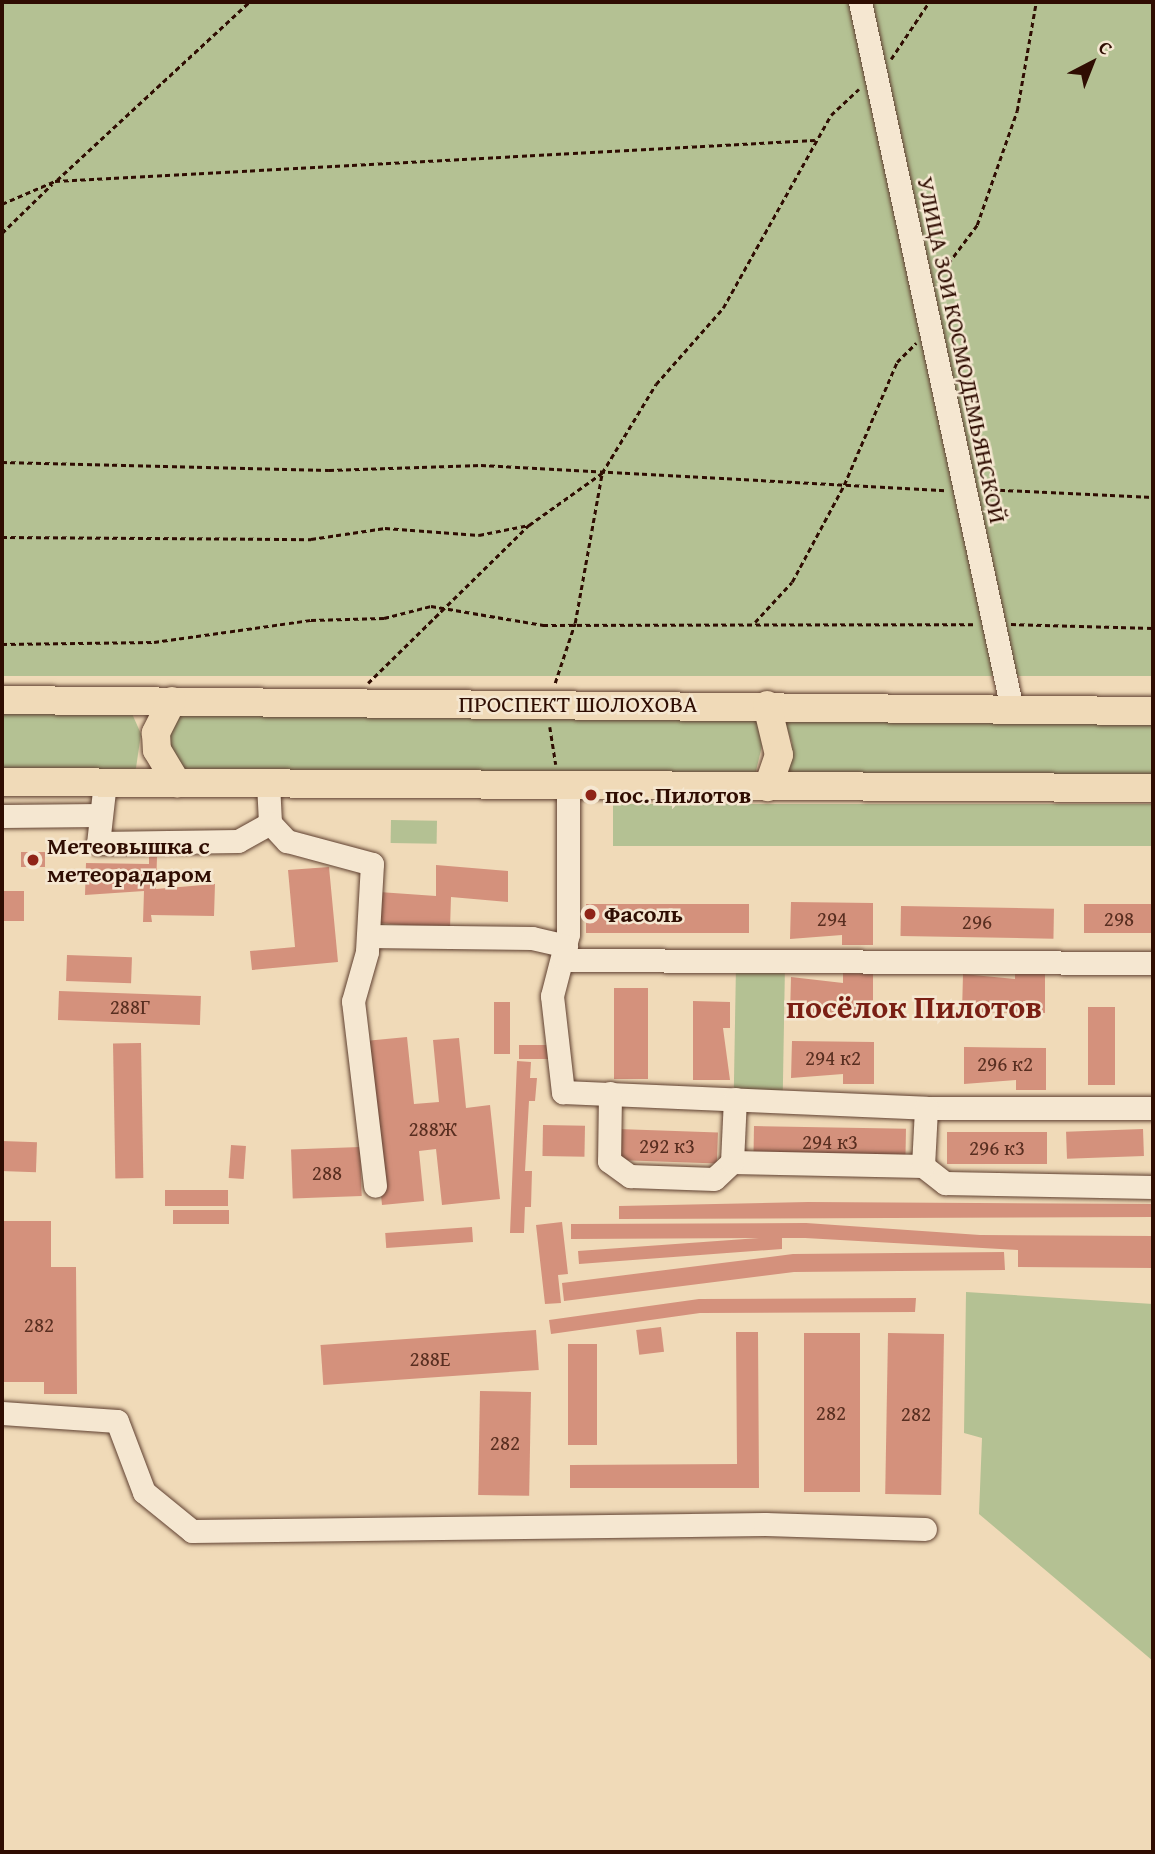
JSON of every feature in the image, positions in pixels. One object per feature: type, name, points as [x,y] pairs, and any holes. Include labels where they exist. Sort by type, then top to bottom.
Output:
[{"type":"main road","name":"ПРОСПЕКТ ШОЛОХОВА","points":[[2,700],[1153,710]]},
{"type":"main road","points":[[133,701],[148,742],[133,782]]},
{"type":"main road","points":[[172,701],[156,733],[157,750],[177,783]]},
{"type":"main road","points":[[767,705],[779,755],[768,787]]},
{"type":"main road","points":[[2,782],[1153,788]]},
{"type":"street","name":"УЛИЦА ЗОИ КОСМОДЕМЬЯНСКОЙ","points":[[860,2],[1012,709]]},
{"type":"street","points":[[105,782],[98,844],[238,841],[270,823]]},
{"type":"street","points":[[268,783],[270,823],[287,841],[372,864],[368,936],[353,1001],[375,1186]]},
{"type":"street","points":[[564,785],[565,953],[552,996],[562,1092],[926,1108],[1153,1108]]},
{"type":"street","points":[[2,816],[100,815]]},
{"type":"street","points":[[368,936],[532,938],[565,953],[1153,962]]},
{"type":"street","points":[[610,1093],[609,1161],[629,1176],[714,1179],[732,1162],[735,1099]]},
{"type":"street","points":[[923,1166],[926,1108]]},
{"type":"street","points":[[732,1162],[923,1166],[945,1183],[1153,1187]]},
{"type":"street","points":[[2,1413],[117,1421],[145,1492],[192,1531],[765,1524],[925,1529]]},
{"type":"path","points":[[2,233],[249,2]]},
{"type":"path","points":[[564,785],[547,704],[575,623],[602,473],[656,384],[723,308],[815,140],[845,99],[877,80],[929,2]]},
{"type":"path","points":[[922,291],[948,269],[978,225],[1017,111],[1036,2]]},
{"type":"path","points":[[2,204],[55,181],[815,140]]},
{"type":"path","points":[[753,623],[792,582],[844,485],[897,362],[930,328]]},
{"type":"path","points":[[2,462],[329,470],[481,465],[965,491],[1009,486],[1153,497]]},
{"type":"path","points":[[348,702],[529,525],[602,473]]},
{"type":"path","points":[[2,537],[311,538],[385,528],[479,535],[529,525]]},
{"type":"path","points":[[2,644],[49,638],[154,642],[311,620],[384,618],[431,606],[542,625],[994,624],[1153,628]]},
{"type":"green space","points":[[2,2],[1153,2],[1153,676],[2,676]]},
{"type":"green space","points":[[2,708],[130,709],[141,734],[136,768],[131,775],[2,774]]},
{"type":"green space","points":[[755,714],[762,746],[754,779],[181,775],[165,749],[169,715]]},
{"type":"green space","points":[[783,716],[1153,722],[1153,776],[784,777],[792,743]]},
{"type":"green space","points":[[613,804],[1153,804],[1153,846],[613,846]]},
{"type":"green space","points":[[391,820],[437,821],[437,844],[391,843]]},
{"type":"green space","points":[[736,965],[785,966],[783,1094],[734,1093]]},
{"type":"green space","points":[[966,1292],[1153,1304],[1153,1661],[979,1514],[982,1438],[964,1433]]},
{"type":"building","name":"Метеовышка с метеорадаром","points":[[21,852],[45,852],[45,867],[21,867]]},
{"type":"building","points":[[149,857],[157,857],[156,889],[215,884],[214,916],[151,915],[152,922],[143,922],[144,891],[85,895],[86,863],[149,864]]},
{"type":"building","points":[[436,865],[508,871],[508,902],[451,897],[450,929],[379,923],[379,892],[436,896]]},
{"type":"building","points":[[329,867],[338,962],[252,970],[250,951],[295,947],[288,870]]},
{"type":"building","points":[[2,891],[24,891],[24,921],[2,921]]},
{"type":"building","points":[[791,902],[873,903],[873,945],[842,945],[842,935],[790,939]]},
{"type":"building","points":[[586,904],[749,904],[749,933],[586,933]]},
{"type":"building","points":[[1084,904],[1153,904],[1153,933],[1084,933]]},
{"type":"building","points":[[901,906],[1054,909],[1053,939],[900,936]]},
{"type":"building","points":[[67,955],[132,957],[131,983],[66,981]]},
{"type":"building","points":[[1015,970],[1045,971],[1045,1013],[962,1012],[963,974],[1015,979]]},
{"type":"building","points":[[843,973],[873,974],[873,1016],[790,1015],[791,977],[843,983]]},
{"type":"building","points":[[614,988],[648,988],[648,1079],[614,1079]]},
{"type":"building","points":[[59,991],[201,996],[200,1025],[58,1020]]},
{"type":"building","points":[[693,1001],[730,1002],[730,1028],[723,1028],[730,1080],[693,1080]]},
{"type":"building","points":[[494,1002],[510,1002],[510,1054],[494,1054]]},
{"type":"building","points":[[1088,1007],[1115,1007],[1115,1085],[1088,1085]]},
{"type":"building","points":[[407,1037],[414,1104],[439,1102],[433,1040],[459,1038],[466,1108],[490,1105],[500,1199],[442,1205],[436,1149],[419,1151],[424,1201],[382,1205],[365,1041]]},
{"type":"building","points":[[792,1041],[874,1042],[874,1084],[843,1084],[843,1074],[791,1078]]},
{"type":"building","points":[[113,1043],[141,1043],[143,1178],[115,1178]]},
{"type":"building","points":[[519,1045],[552,1045],[552,1059],[519,1059]]},
{"type":"building","points":[[964,1047],[1046,1048],[1046,1090],[1016,1090],[1016,1080],[964,1084]]},
{"type":"building","points":[[517,1061],[531,1062],[530,1078],[537,1078],[535,1101],[529,1101],[525,1171],[532,1171],[531,1207],[525,1207],[524,1233],[510,1233]]},
{"type":"building","points":[[543,1125],[585,1126],[584,1157],[542,1156]]},
{"type":"building","points":[[754,1126],[906,1129],[905,1159],[753,1156]]},
{"type":"building","points":[[618,1129],[718,1132],[717,1163],[617,1160]]},
{"type":"building","points":[[1143,1129],[1144,1156],[1067,1159],[1066,1132]]},
{"type":"building","points":[[947,1132],[1047,1132],[1047,1164],[947,1164]]},
{"type":"building","points":[[2,1141],[37,1142],[36,1172],[2,1171]]},
{"type":"building","points":[[231,1145],[246,1146],[244,1179],[229,1178]]},
{"type":"building","points":[[360,1147],[362,1196],[293,1198],[291,1149]]},
{"type":"building","points":[[165,1190],[228,1190],[228,1206],[165,1206]]},
{"type":"building","points":[[808,1202],[1153,1204],[1153,1217],[619,1219],[619,1206]]},
{"type":"building","points":[[173,1210],[229,1210],[229,1224],[173,1224]]},
{"type":"building","points":[[2,1221],[51,1221],[51,1267],[76,1267],[77,1394],[44,1394],[44,1382],[2,1382]]},
{"type":"building","points":[[562,1222],[568,1274],[558,1275],[561,1303],[545,1304],[536,1225]]},
{"type":"building","points":[[806,1223],[980,1235],[1153,1236],[1153,1268],[1018,1267],[1018,1250],[805,1238],[782,1238],[782,1249],[579,1264],[578,1251],[759,1238],[571,1239],[571,1224]]},
{"type":"building","points":[[472,1227],[473,1242],[386,1248],[385,1233]]},
{"type":"building","points":[[1004,1252],[1005,1270],[794,1272],[564,1301],[562,1283],[793,1254]]},
{"type":"building","points":[[916,1298],[915,1312],[700,1313],[551,1334],[549,1320],[699,1299]]},
{"type":"building","points":[[661,1327],[664,1352],[639,1355],[636,1330]]},
{"type":"building","points":[[536,1330],[539,1370],[323,1385],[321,1345]]},
{"type":"building","points":[[736,1332],[758,1332],[759,1488],[570,1488],[570,1465],[737,1464]]},
{"type":"building","points":[[804,1333],[860,1333],[860,1492],[804,1492]]},
{"type":"building","points":[[888,1333],[944,1334],[941,1495],[885,1494]]},
{"type":"building","points":[[568,1344],[597,1344],[597,1445],[568,1445]]},
{"type":"building","points":[[480,1391],[531,1392],[529,1496],[478,1495]]},
{"type":"place","name":"пос. Пилотов","points":[[591,795]]},
{"type":"place","name":"Метеовышка с метеорадаром","points":[[33,860]]},
{"type":"place","name":"Фасоль","points":[[590,914]]},
{"type":"district","name":"посёлок Пилотов","points":[[914,1007]]}]
